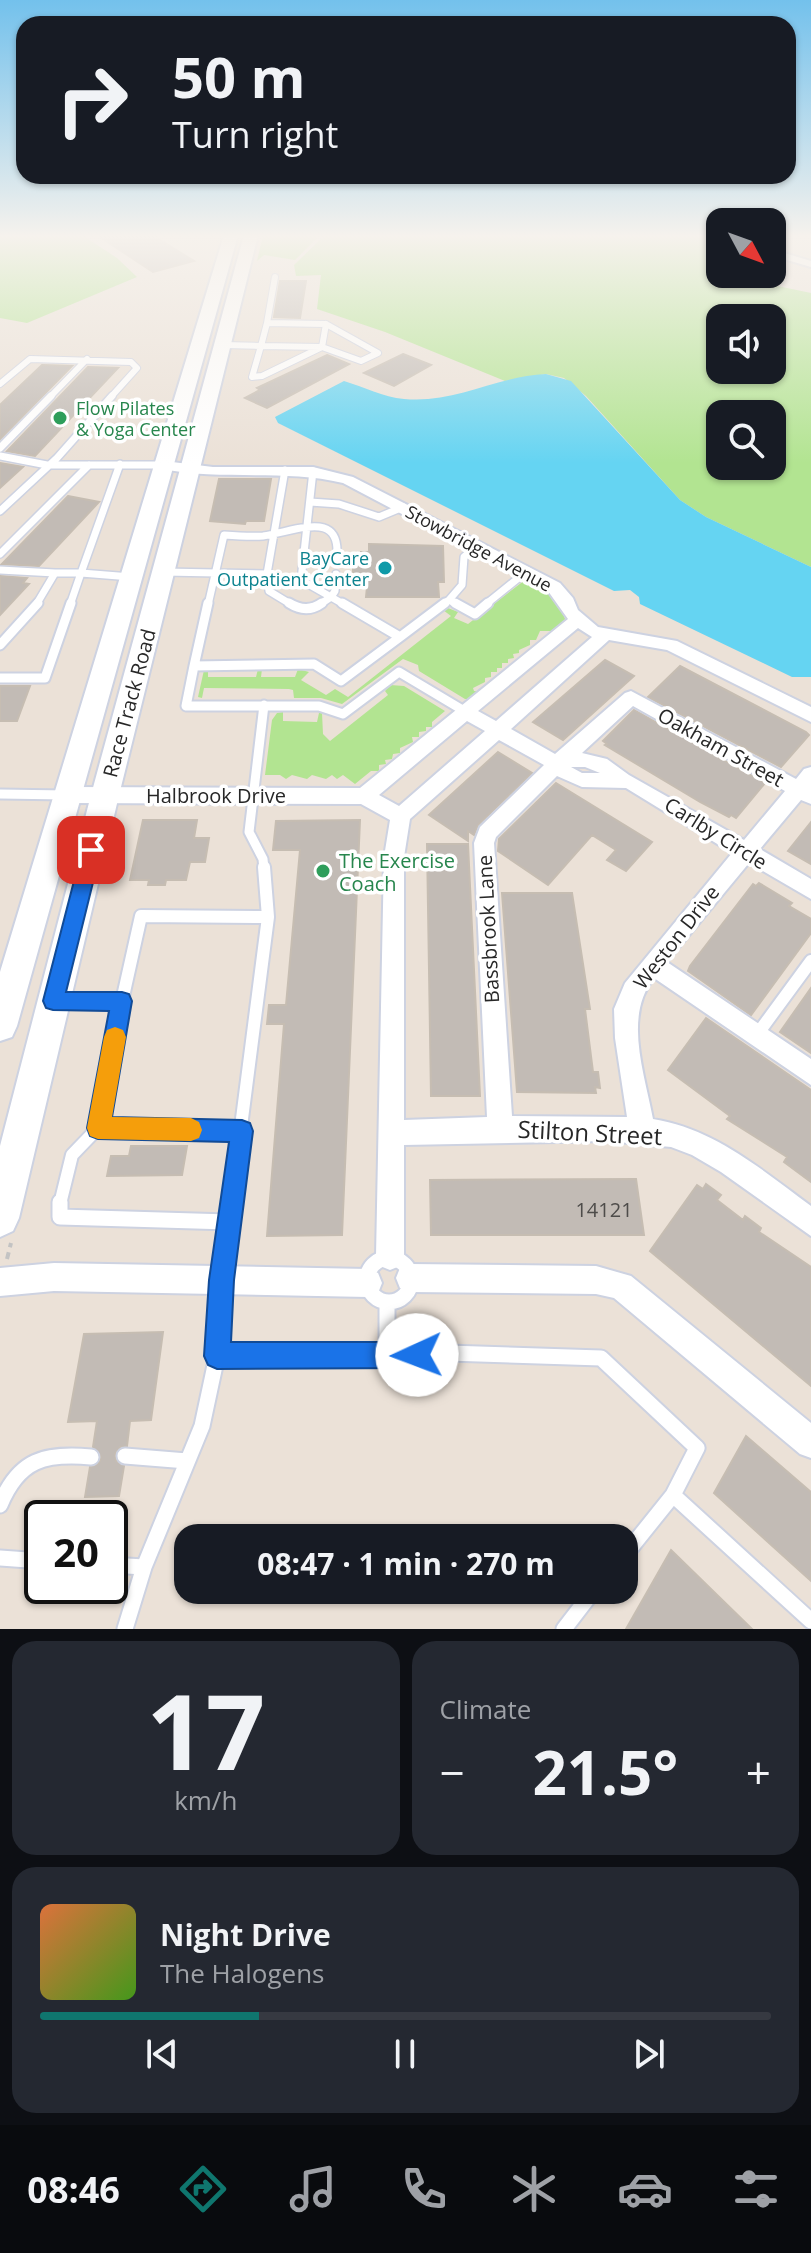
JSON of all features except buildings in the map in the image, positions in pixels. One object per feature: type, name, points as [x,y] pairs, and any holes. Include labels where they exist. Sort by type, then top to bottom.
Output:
[{"type":"main road","name":"Race Track Road","points":[[0,1026],[209,311]]},
{"type":"main road","name":"Race Track Road","points":[[0,1218],[105,795],[232,311]]},
{"type":"main road","points":[[199,345],[223,345]]},
{"type":"street","name":"Stowbridge Avenue","points":[[164,465],[313,471],[348,480],[554,587],[586,628],[605,635],[671,645],[811,715]]},
{"type":"street","points":[[401,816],[364,796],[568,626],[579,621]]},
{"type":"street","points":[[390,1256],[394,857],[401,816],[605,635]]},
{"type":"street","name":"Bassbrook Lane","points":[[500,1127],[484,843],[487,833],[631,697]]},
{"type":"street","name":"Oakham Street","points":[[631,697],[807,787]]},
{"type":"street","name":"Carlby Circle","points":[[466,712],[557,764],[567,776],[580,781],[621,778],[655,795],[811,890]]},
{"type":"street","name":"Weston Drive","points":[[642,1130],[627,1038],[626,1009],[636,983],[745,851],[807,787]]},
{"type":"street","name":"Halbrook Drive","points":[[68,795],[364,796]]},
{"type":"street","points":[[652,964],[811,1073]]},
{"type":"street","name":"Stilton Street","points":[[391,1133],[500,1127],[642,1130],[668,1134],[700,1145],[737,1168],[811,1223]]},
{"type":"street","points":[[0,1282],[54,1277],[221,1280],[377,1293]]},
{"type":"street","points":[[410,1278],[596,1280],[621,1286],[811,1443]]},
{"type":"lane","points":[[269,311],[252,377],[262,376],[322,347]]},
{"type":"lane","points":[[223,345],[322,347],[355,361],[378,353],[326,324],[267,323]]},
{"type":"lane","points":[[322,347],[326,324]]},
{"type":"lane","points":[[0,384],[30,359],[131,362],[137,368],[0,511]]},
{"type":"lane","points":[[0,448],[87,359]]},
{"type":"lane","points":[[0,456],[47,465],[164,465]]},
{"type":"lane","points":[[0,678],[45,678],[120,464]]},
{"type":"lane","points":[[0,554],[89,465]]},
{"type":"lane","points":[[285,470],[267,574],[269,591],[296,608],[314,609],[335,591],[336,574]]},
{"type":"lane","points":[[313,471],[301,580],[400,637]]},
{"type":"lane","points":[[310,502],[340,504],[369,516],[385,518],[403,507]]},
{"type":"lane","points":[[336,563],[338,540],[334,533],[323,528],[263,536],[224,535],[186,706],[319,706],[343,714],[399,672],[466,712]]},
{"type":"lane","points":[[194,666],[314,664],[341,681],[449,600],[462,585],[464,557],[478,545]]},
{"type":"lane","points":[[0,570],[131,577]]},
{"type":"lane","points":[[449,600],[475,614],[527,571]]},
{"type":"lane","points":[[164,572],[267,574]]},
{"type":"lane","points":[[0,645],[42,599],[55,573]]},
{"type":"lane","points":[[125,1629],[144,1567],[202,1426],[217,1356],[221,1280],[268,917],[263,859],[249,832],[264,705]]},
{"type":"lane","points":[[0,794],[68,795]]},
{"type":"lane","points":[[229,1222],[60,1217],[58,1211],[72,1155],[98,1128],[141,916],[268,917]]},
{"type":"lane","points":[[756,1036],[811,961]]},
{"type":"lane","points":[[53,1001],[122,1001]]},
{"type":"lane","points":[[98,1128],[242,1131]]},
{"type":"lane","points":[[377,1293],[398,1300],[406,1294],[410,1278],[407,1266],[390,1256],[376,1261],[371,1267],[387,1356]]},
{"type":"lane","points":[[217,1356],[448,1353],[601,1358],[697,1448],[673,1495],[638,1539]]},
{"type":"lane","points":[[0,1505],[15,1478],[32,1464],[50,1455],[91,1457]]},
{"type":"lane","points":[[125,1456],[187,1461]]},
{"type":"lane","points":[[673,1495],[811,1621]]},
{"type":"lane","points":[[0,1558],[24,1560]]},
{"type":"lane","points":[[128,1566],[144,1567]]},
{"type":"lane","points":[[564,1629],[583,1604]]},
{"type":"green space","points":[[0,311],[56,311],[27,323],[0,318]]},
{"type":"green space","points":[[323,311],[706,311],[706,384],[786,384],[786,311],[811,311],[811,567],[706,517],[680,500],[586,396],[564,378],[546,374],[505,381],[385,332]]},
{"type":"green space","points":[[525,580],[539,585],[551,595],[566,622],[557,631],[540,631],[536,640],[530,640],[530,645],[513,654],[514,658],[502,663],[502,668],[491,672],[491,677],[473,688],[481,692],[471,699],[465,699],[419,671],[418,665],[403,659],[342,704],[321,698],[294,698],[293,690],[289,689],[204,688],[202,698],[198,697],[204,670],[208,669],[208,677],[256,677],[258,669],[262,669],[261,677],[295,677],[298,669],[309,672],[301,680],[326,695],[335,689],[348,697],[451,616],[443,610],[448,608],[458,612],[454,618],[468,624]]},
{"type":"green space","points":[[390,685],[404,686],[445,711],[432,722],[432,727],[419,732],[419,737],[412,737],[413,742],[400,748],[400,753],[393,754],[392,759],[385,760],[386,764],[379,765],[379,771],[371,771],[355,784],[343,775],[337,779],[332,775],[326,779],[312,775],[307,779],[292,775],[286,779],[280,775],[265,775],[272,720],[277,713],[283,712],[283,721],[317,722],[319,713],[322,713],[323,734],[330,741],[388,695],[385,691]]},
{"type":"water","points":[[546,374],[571,381],[680,500],[706,517],[811,567],[811,677],[792,677],[640,604],[639,597],[630,590],[614,591],[278,423],[275,417],[344,381],[389,396],[422,399]]},
{"type":"slow traffic","points":[[115,1037],[98,1128],[191,1130]]},
{"type":"place","name":"Flow Pilates & Yoga Center","points":[[60,418]]},
{"type":"place","name":"BayCare Outpatient Center","points":[[385,568]]},
{"type":"place","name":"The Exercise Coach","points":[[323,871]]},
{"type":"route","points":[[91,850],[53,1001],[122,1001],[98,1128],[242,1131],[221,1280],[217,1356],[417,1355]]}]
